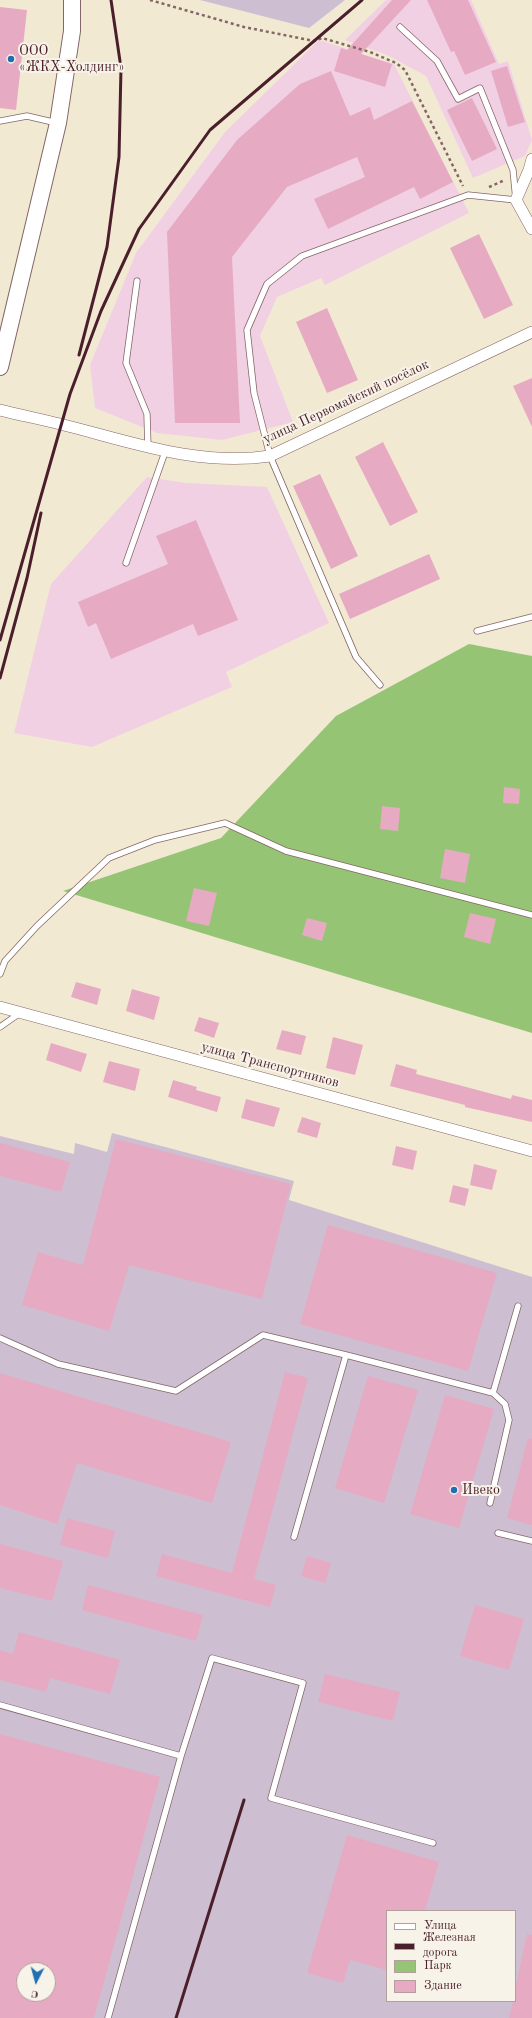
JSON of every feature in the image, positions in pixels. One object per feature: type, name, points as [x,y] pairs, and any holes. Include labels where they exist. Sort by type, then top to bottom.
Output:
[{"type":"street","points":[[0,367],[58,123],[72,31],[72,0]]},
{"type":"street","points":[[532,158],[529,170],[516,200],[532,229]]},
{"type":"street","name":"улица Первомайский посёлок","points":[[0,410],[165,452],[218,459],[250,459],[270,456],[532,332]]},
{"type":"street","name":"улица Транспортников","points":[[0,1007],[532,1151]]},
{"type":"lane","points":[[380,685],[356,657],[270,456],[254,393],[247,330],[267,284],[302,256],[468,195],[516,200],[513,170],[480,88],[458,99],[437,61],[400,28]]},
{"type":"lane","points":[[0,121],[27,116],[58,123]]},
{"type":"lane","points":[[137,281],[126,363],[147,414],[148,448]]},
{"type":"lane","points":[[126,564],[165,452]]},
{"type":"lane","points":[[478,632],[532,617]]},
{"type":"lane","points":[[0,974],[5,961],[37,926],[109,858],[155,840],[225,823],[286,852],[532,915]]},
{"type":"lane","points":[[0,1027],[20,1013]]},
{"type":"lane","points":[[493,1393],[518,1306]]},
{"type":"lane","points":[[0,1338],[58,1364],[176,1391],[263,1335],[493,1393],[505,1404],[509,1420],[490,1503]]},
{"type":"lane","points":[[294,1537],[346,1355]]},
{"type":"lane","points":[[498,1533],[532,1541]]},
{"type":"lane","points":[[108,2018],[181,1756],[212,1658],[303,1683],[271,1798],[433,1843]]},
{"type":"lane","points":[[0,1705],[181,1756]]},
{"type":"path","points":[[150,0],[244,27],[314,41],[322,38],[370,52],[396,63],[405,70],[468,195],[513,177]]},
{"type":"shaded area","points":[[200,0],[345,0],[309,28]]},
{"type":"shaded area","points":[[386,0],[471,0],[499,64],[508,61],[532,140],[525,156],[473,178],[426,76],[387,55],[345,40]]},
{"type":"shaded area","points":[[319,40],[394,64],[469,213],[325,285],[321,278],[277,297],[260,336],[293,422],[222,440],[157,433],[95,408],[90,365],[136,253],[225,132]]},
{"type":"shaded area","points":[[147,477],[186,483],[267,487],[329,623],[226,672],[232,687],[92,747],[14,733],[51,584]]},
{"type":"shaded area","points":[[112,1133],[294,1181],[289,1200],[532,1277],[532,2018],[0,2018],[0,1136],[74,1154],[75,1143],[107,1152]]},
{"type":"green space","points":[[469,644],[532,656],[532,1033],[63,891],[221,838],[336,716]]},
{"type":"building","points":[[392,0],[411,0],[361,54],[392,64],[385,87],[334,71],[341,48],[347,50]]},
{"type":"building","points":[[427,0],[468,0],[496,62],[465,75],[454,51],[451,52]]},
{"type":"building","name":"ООО «ЖКХ-Холдинг»","points":[[0,7],[27,10],[16,110],[0,108]]},
{"type":"building","points":[[507,66],[525,122],[508,127],[491,71]]},
{"type":"building","points":[[331,71],[350,116],[370,107],[374,120],[412,101],[453,182],[420,199],[414,187],[328,229],[314,199],[365,177],[357,157],[287,187],[232,257],[240,423],[175,423],[167,232],[237,140],[300,84]]},
{"type":"building","points":[[472,98],[497,149],[472,161],[447,110]]},
{"type":"building","points":[[479,234],[513,305],[484,319],[450,248]]},
{"type":"building","points":[[327,308],[358,380],[327,393],[296,322]]},
{"type":"building","points":[[532,378],[532,427],[513,386]]},
{"type":"building","points":[[383,442],[418,512],[390,526],[355,457]]},
{"type":"building","points":[[320,474],[358,556],[331,569],[293,486]]},
{"type":"building","points":[[196,520],[238,620],[198,636],[193,624],[111,659],[96,623],[88,627],[78,602],[168,564],[156,536]]},
{"type":"building","points":[[429,554],[440,579],[350,619],[339,594]]},
{"type":"building","points":[[504,787],[520,789],[519,804],[503,803]]},
{"type":"building","points":[[382,806],[400,808],[398,831],[380,829]]},
{"type":"building","points":[[445,849],[470,854],[465,883],[440,878]]},
{"type":"building","points":[[194,888],[217,893],[209,926],[186,921]]},
{"type":"building","points":[[470,913],[496,919],[490,944],[464,937]]},
{"type":"building","points":[[307,918],[327,923],[322,941],[302,935]]},
{"type":"building","points":[[76,982],[101,989],[97,1005],[71,997]]},
{"type":"building","points":[[132,989],[160,997],[154,1020],[126,1011]]},
{"type":"building","points":[[199,1017],[219,1023],[214,1038],[194,1031]]},
{"type":"building","points":[[282,1030],[306,1036],[301,1055],[276,1049]]},
{"type":"building","points":[[333,1037],[363,1045],[355,1075],[326,1068]]},
{"type":"building","points":[[51,1043],[87,1054],[81,1072],[46,1060]]},
{"type":"building","points":[[109,1061],[140,1069],[135,1091],[103,1082]]},
{"type":"building","points":[[396,1064],[417,1070],[416,1074],[511,1099],[512,1095],[532,1100],[532,1122],[465,1107],[465,1105],[390,1086]]},
{"type":"building","points":[[173,1080],[197,1087],[196,1090],[221,1097],[217,1112],[168,1097]]},
{"type":"building","points":[[246,1099],[280,1108],[274,1127],[241,1118]]},
{"type":"building","points":[[302,1117],[321,1123],[317,1138],[297,1132]]},
{"type":"building","points":[[116,1139],[291,1184],[262,1299],[129,1265],[109,1331],[22,1305],[38,1252],[83,1265]]},
{"type":"building","points":[[0,1143],[70,1162],[61,1192],[0,1176]]},
{"type":"building","points":[[396,1146],[417,1151],[413,1170],[392,1165]]},
{"type":"building","points":[[474,1164],[497,1170],[492,1190],[470,1185]]},
{"type":"building","points":[[453,1185],[469,1189],[465,1206],[449,1202]]},
{"type":"building","points":[[328,1225],[497,1273],[468,1371],[300,1324]]},
{"type":"building","points":[[285,1372],[308,1378],[254,1579],[276,1585],[270,1607],[156,1576],[162,1554],[232,1573]]},
{"type":"building","points":[[0,1373],[231,1442],[212,1503],[77,1463],[57,1524],[0,1505]]},
{"type":"building","points":[[368,1376],[418,1390],[384,1503],[335,1488]]},
{"type":"building","points":[[445,1395],[494,1409],[459,1528],[410,1514]]},
{"type":"building","points":[[528,1438],[532,1439],[532,1525],[507,1518]]},
{"type":"building","points":[[67,1518],[115,1531],[108,1558],[60,1545]]},
{"type":"building","points":[[0,1544],[63,1561],[52,1601],[0,1588]]},
{"type":"building","points":[[307,1556],[331,1563],[325,1583],[301,1576]]},
{"type":"building","points":[[88,1585],[203,1615],[196,1641],[82,1610]]},
{"type":"building","points":[[475,1605],[524,1619],[509,1670],[460,1656]]},
{"type":"building","points":[[19,1632],[120,1660],[110,1694],[50,1678],[46,1692],[0,1680],[0,1650],[13,1654]]},
{"type":"building","points":[[325,1674],[400,1692],[393,1721],[318,1702]]},
{"type":"building","points":[[0,1734],[160,1777],[94,2018],[0,2018]]},
{"type":"building","points":[[347,1835],[439,1862],[425,1910],[386,1910],[386,1970],[350,1960],[343,1983],[307,1973]]},
{"type":"building","points":[[527,1934],[532,1935],[532,2018],[509,2018],[513,2002],[516,2002],[516,1985]]},
{"type":"railway","points":[[79,355],[107,247],[119,157],[121,68],[111,0]]},
{"type":"railway","points":[[0,640],[70,394],[101,311],[139,229],[210,130],[362,0]]},
{"type":"railway","points":[[0,678],[27,578],[41,513]]},
{"type":"railway","points":[[176,2018],[244,1800]]},
{"type":"place","name":"ООО «ЖКХ-Холдинг»","points":[[11,59]]},
{"type":"place","name":"Ивеко","points":[[454,1490]]}]
